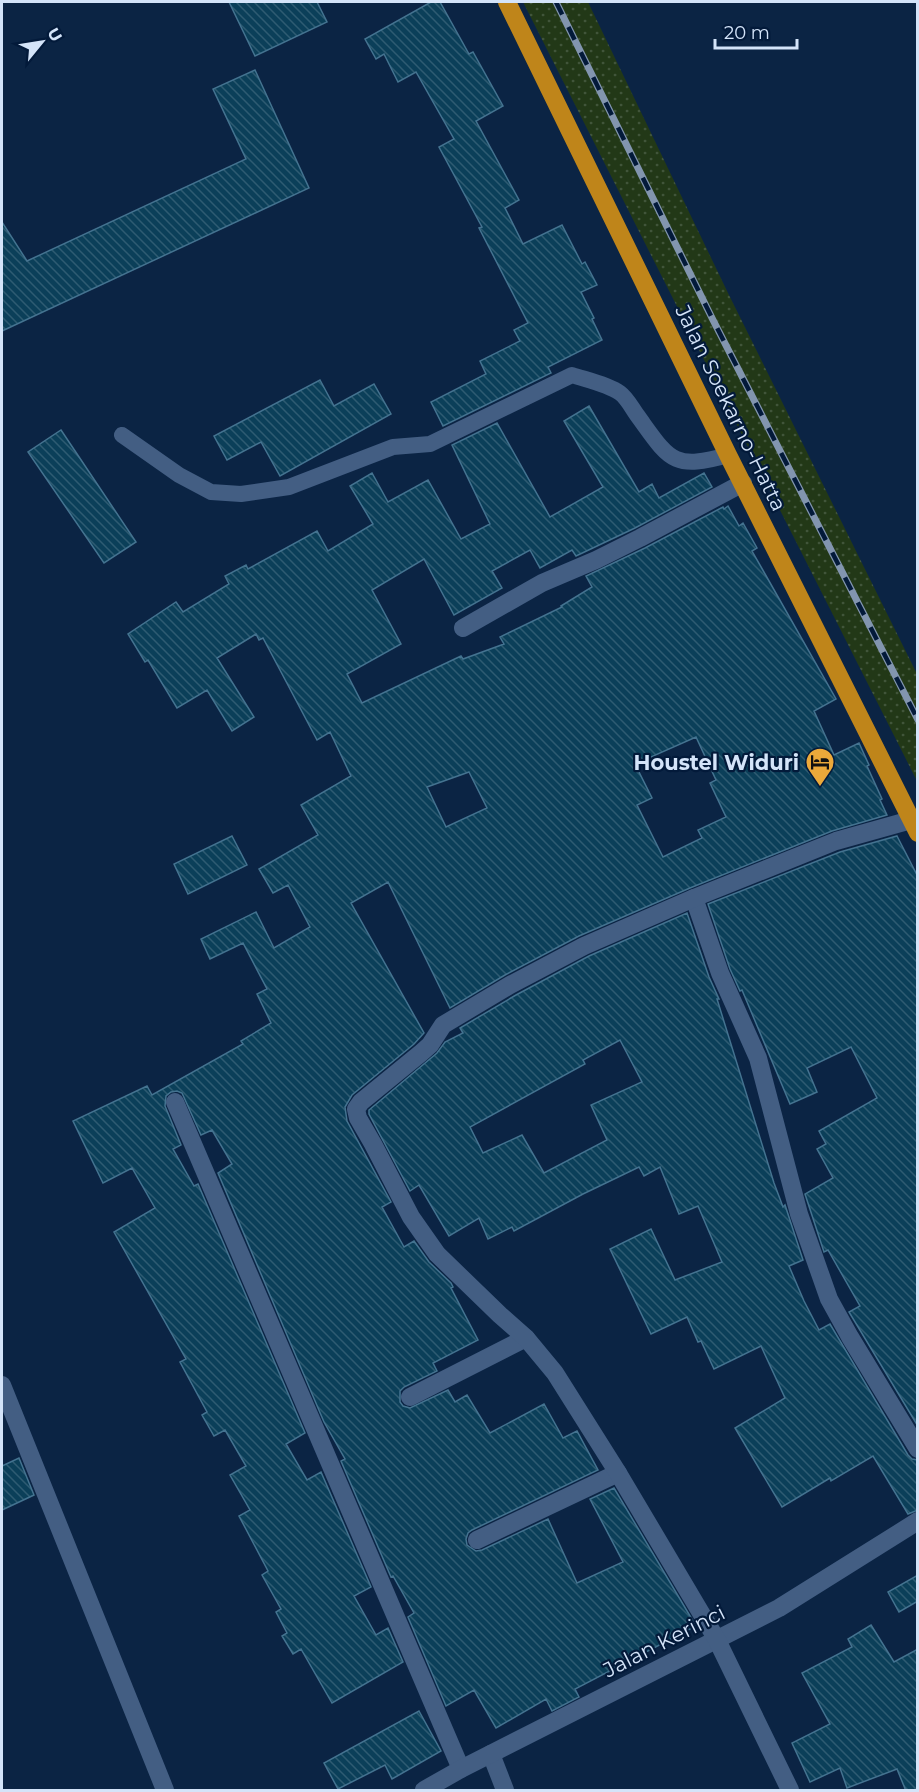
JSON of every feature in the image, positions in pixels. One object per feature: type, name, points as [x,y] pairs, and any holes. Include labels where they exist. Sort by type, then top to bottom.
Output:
[{"type":"highway","name":"Jalan Soekarno-Hatta","points":[[507,2],[728,455],[914,827]]},
{"type":"street","points":[[463,628],[542,583],[622,547],[743,483]]},
{"type":"street","points":[[790,1791],[717,1640],[618,1473],[555,1373],[526,1338],[437,1254],[411,1217],[357,1118],[356,1109],[361,1102],[430,1045],[442,1025],[584,946],[694,898],[836,841],[914,827]]},
{"type":"street","points":[[694,898],[720,973],[758,1058],[799,1214],[829,1299],[918,1449]]},
{"type":"street","points":[[175,1102],[461,1769]]},
{"type":"street","points":[[410,1397],[526,1338]]},
{"type":"street","points":[[2,1385],[165,1791]]},
{"type":"street","points":[[477,1540],[618,1473]]},
{"type":"street","name":"Jalan Kerinci","points":[[424,1791],[461,1769],[779,1608],[918,1521]]},
{"type":"street","points":[[491,1754],[505,1791]]},
{"type":"lane","points":[[122,435],[179,475],[212,492],[241,494],[289,487],[393,447],[430,444],[572,375],[622,394],[671,458],[686,462],[703,462],[728,455]]},
{"type":"green space","points":[[523,2],[588,2],[728,293],[917,674],[917,781]]},
{"type":"building","points":[[229,2],[317,2],[327,22],[255,56]]},
{"type":"building","points":[[431,2],[440,2],[469,54],[473,52],[503,106],[476,121],[519,200],[505,208],[523,244],[562,225],[582,264],[585,262],[597,285],[581,292],[602,340],[548,367],[551,373],[443,426],[431,402],[486,374],[480,361],[520,341],[514,330],[528,323],[479,228],[482,227],[439,147],[454,139],[416,72],[398,82],[384,54],[376,59],[365,39]]},
{"type":"building","points":[[255,70],[309,188],[2,331],[2,222],[27,261],[246,159],[213,89]]},
{"type":"building","points":[[320,380],[334,406],[374,384],[391,414],[280,476],[261,442],[227,460],[214,436]]},
{"type":"building","points":[[589,406],[639,492],[652,484],[659,498],[704,473],[712,487],[576,556],[572,550],[540,568],[530,550],[492,571],[502,588],[454,615],[424,559],[372,590],[401,644],[347,674],[362,703],[461,656],[463,659],[504,644],[500,637],[562,607],[592,587],[586,576],[728,506],[739,526],[743,523],[757,548],[752,551],[836,699],[814,711],[834,755],[859,743],[887,815],[832,831],[579,936],[505,975],[450,1008],[388,882],[351,903],[424,1033],[414,1044],[352,1095],[345,1107],[347,1121],[391,1202],[382,1207],[404,1247],[414,1241],[429,1262],[451,1283],[453,1287],[451,1288],[478,1340],[433,1363],[437,1371],[404,1387],[400,1391],[400,1402],[403,1406],[410,1408],[448,1390],[455,1402],[467,1395],[490,1433],[544,1404],[563,1438],[577,1431],[598,1470],[472,1530],[466,1539],[467,1545],[476,1551],[482,1550],[548,1519],[577,1583],[623,1562],[590,1499],[614,1488],[696,1626],[575,1689],[579,1697],[552,1711],[546,1699],[496,1728],[474,1690],[446,1706],[408,1617],[414,1613],[393,1576],[391,1577],[341,1461],[345,1459],[324,1422],[218,1173],[232,1164],[212,1130],[201,1135],[182,1093],[171,1092],[166,1096],[165,1106],[181,1145],[173,1149],[194,1186],[198,1184],[305,1433],[286,1444],[307,1480],[321,1472],[371,1587],[354,1596],[376,1635],[388,1628],[403,1662],[332,1703],[301,1649],[293,1654],[282,1636],[287,1633],[276,1612],[281,1609],[262,1575],[268,1571],[239,1516],[250,1510],[230,1475],[246,1466],[225,1430],[214,1436],[202,1415],[207,1412],[180,1362],[186,1359],[114,1232],[155,1208],[132,1168],[103,1183],[73,1121],[147,1086],[152,1095],[243,1044],[241,1041],[271,1023],[257,994],[267,989],[243,943],[210,959],[201,939],[256,912],[274,948],[310,927],[288,885],[273,893],[259,869],[318,835],[301,805],[351,776],[330,732],[317,740],[263,638],[259,640],[256,634],[217,658],[254,717],[232,731],[207,690],[177,708],[148,660],[145,662],[128,634],[176,602],[183,612],[229,584],[225,576],[246,565],[248,569],[317,531],[328,551],[373,524],[350,486],[372,473],[388,502],[428,480],[461,539],[490,524],[452,445],[497,423],[550,517],[603,487],[564,421]],"holes":[[[696,737],[716,780],[710,783],[726,817],[698,830],[702,838],[663,857],[637,805],[652,798],[635,764]],[[469,772],[487,808],[446,827],[427,787]]]},
{"type":"building","points":[[61,430],[136,542],[104,563],[28,452]]},
{"type":"building","points":[[232,836],[247,865],[188,894],[174,864]]},
{"type":"building","points":[[897,836],[918,877],[918,1422],[916,1423],[849,1312],[860,1306],[828,1250],[824,1252],[805,1194],[833,1178],[817,1149],[826,1144],[819,1131],[877,1098],[851,1047],[807,1068],[817,1092],[790,1104],[742,990],[740,991],[730,969],[708,904],[840,852]]},
{"type":"building","points":[[687,913],[719,999],[717,999],[774,1183],[783,1207],[785,1205],[803,1260],[789,1266],[819,1330],[830,1324],[908,1455],[918,1460],[918,1510],[908,1514],[873,1456],[831,1481],[830,1478],[782,1507],[735,1428],[785,1398],[761,1346],[714,1369],[687,1317],[651,1334],[610,1249],[651,1229],[675,1280],[722,1262],[698,1206],[679,1214],[660,1167],[644,1176],[639,1167],[514,1231],[512,1227],[488,1239],[479,1218],[449,1236],[419,1185],[410,1191],[369,1114],[369,1110],[437,1053],[445,1042],[463,1033],[460,1028],[589,956]],"holes":[[[620,1040],[642,1082],[591,1105],[607,1140],[544,1173],[522,1135],[483,1153],[470,1127],[585,1064],[583,1060]]]},
{"type":"building","points":[[19,1458],[34,1495],[2,1510],[2,1466]]},
{"type":"building","points":[[918,1575],[918,1601],[899,1612],[888,1592]]},
{"type":"building","points":[[871,1625],[894,1662],[918,1649],[918,1791],[906,1791],[897,1769],[847,1788],[840,1768],[810,1782],[792,1743],[830,1724],[802,1673],[852,1647],[848,1639]]},
{"type":"building","points":[[419,1711],[441,1751],[392,1779],[385,1765],[338,1789],[324,1763]]},
{"type":"railway","points":[[556,2],[713,320],[918,720]]},
{"type":"place","name":"Houstel Widuri","points":[[820,788]]}]
